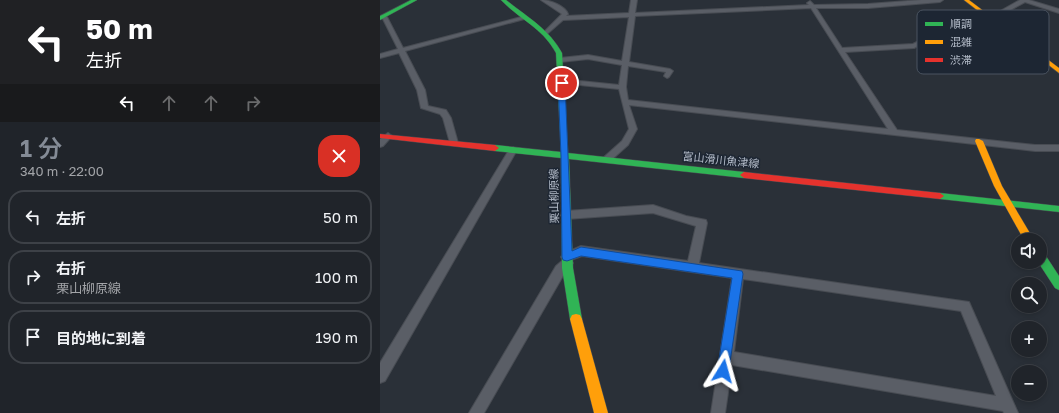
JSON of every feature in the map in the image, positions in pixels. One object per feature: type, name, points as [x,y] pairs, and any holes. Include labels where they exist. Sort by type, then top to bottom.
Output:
[{"type":"main road","points":[[380,18],[415,0]]},
{"type":"main road","name":"栗山柳原線","points":[[503,0],[546,32],[557,45],[562,83],[567,260],[571,302],[601,413]]},
{"type":"main road","points":[[966,0],[980,10]]},
{"type":"main road","points":[[1049,63],[1059,71]]},
{"type":"main road","name":"富山滑川魚津線","points":[[384,136],[1059,209]]},
{"type":"main road","points":[[978,141],[998,186],[1010,204],[1025,233]]},
{"type":"main road","points":[[1047,267],[1059,285]]},
{"type":"street","points":[[544,0],[564,11],[566,14],[546,32]]},
{"type":"street","points":[[606,160],[625,143],[633,129],[622,87],[634,0]]},
{"type":"street","points":[[808,0],[894,132]]},
{"type":"street","points":[[562,18],[868,6],[902,1],[940,0]]},
{"type":"street","points":[[1006,10],[1024,0],[1059,12]]},
{"type":"street","points":[[1048,8],[1059,3]]},
{"type":"street","points":[[380,18],[385,18],[421,90],[425,108],[443,112],[447,118],[454,143]]},
{"type":"street","points":[[380,56],[402,52],[526,18]]},
{"type":"street","points":[[841,50],[914,46],[917,44]]},
{"type":"street","points":[[560,60],[588,57],[670,71],[667,76]]},
{"type":"street","points":[[562,83],[570,82],[622,87]]},
{"type":"street","points":[[625,102],[1035,148],[1059,148]]},
{"type":"street","points":[[380,144],[384,136]]},
{"type":"street","points":[[380,376],[513,150]]},
{"type":"street","points":[[566,215],[653,209],[686,220],[702,223],[692,268]]},
{"type":"street","points":[[476,413],[560,270],[567,260],[581,251],[965,306],[1009,409]]},
{"type":"street","points":[[718,413],[738,274]]},
{"type":"street","points":[[725,357],[1009,409]]},
{"type":"traffic: fast","points":[[380,18],[415,0]]},
{"type":"traffic: fast","points":[[503,0],[542,30],[554,44],[559,53],[564,148],[566,250],[569,285],[576,319]]},
{"type":"traffic: fast","points":[[495,148],[744,175]]},
{"type":"traffic: fast","points":[[940,196],[1059,209]]},
{"type":"traffic: fast","points":[[1047,267],[1059,285]]},
{"type":"traffic: slow","points":[[966,0],[979,10]]},
{"type":"traffic: slow","points":[[1049,63],[1059,71]]},
{"type":"traffic: slow","points":[[979,141],[998,186],[1025,233]]},
{"type":"traffic: slow","points":[[576,319],[601,413]]},
{"type":"traffic: jam","points":[[380,136],[495,148]]},
{"type":"traffic: jam","points":[[744,175],[940,196]]},
{"type":"route","points":[[562,83],[567,257],[581,251],[738,274],[723,371]]}]
